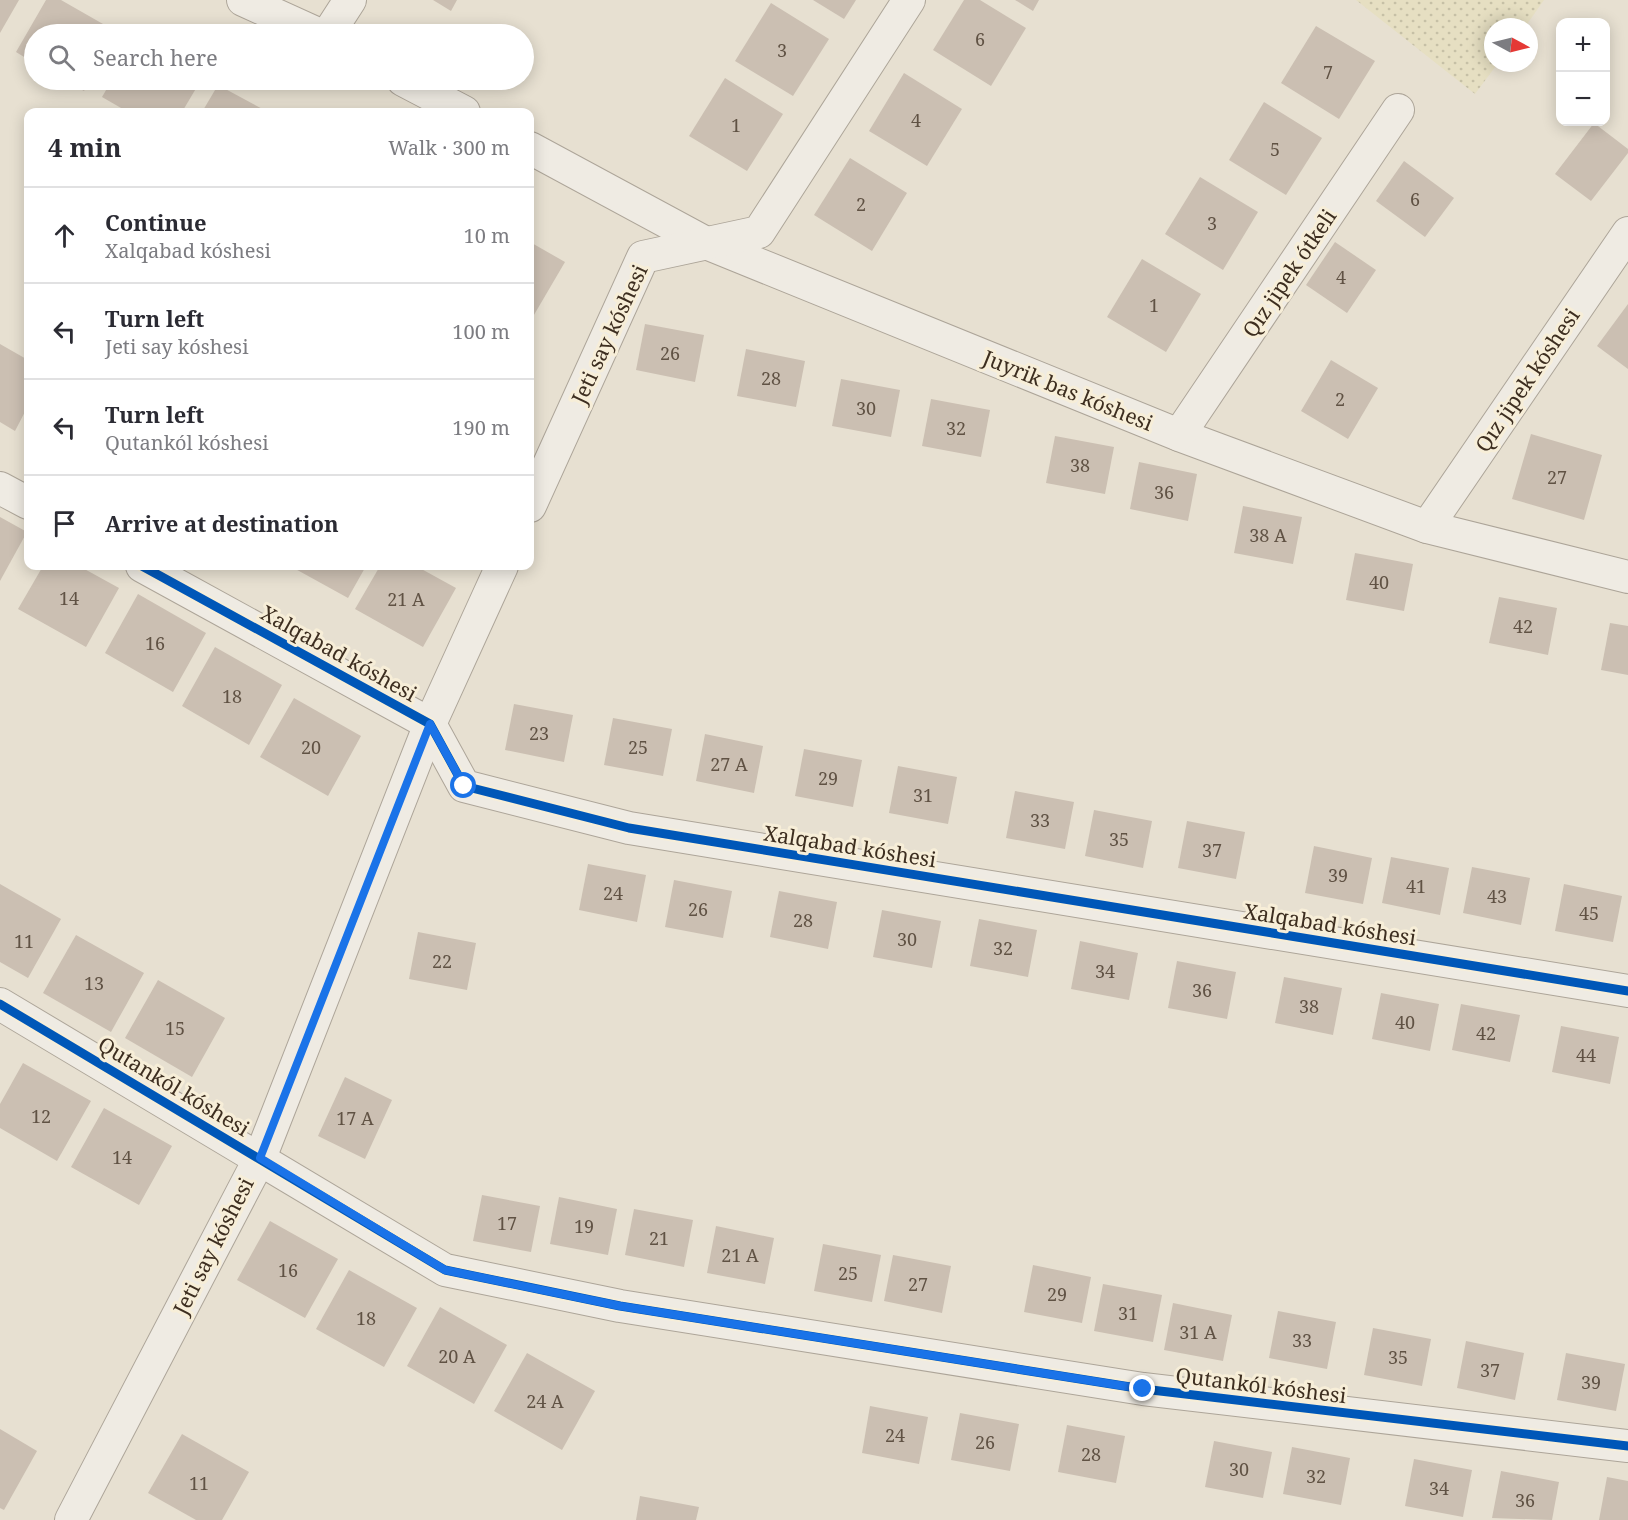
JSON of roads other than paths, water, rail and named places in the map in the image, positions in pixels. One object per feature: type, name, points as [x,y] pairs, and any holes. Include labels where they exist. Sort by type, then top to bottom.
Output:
[{"type":"street","points":[[243,0],[296,24]]},
{"type":"street","points":[[334,24],[350,0]]},
{"type":"street","name":"Jeti say kóshesi","points":[[534,497],[643,257],[759,232],[909,0]]},
{"type":"street","points":[[422,90],[456,108]]},
{"type":"street","name":"Qız jipek ótkeli","points":[[1179,435],[1398,110]]},
{"type":"street","name":"Juyrik bas kóshesi","points":[[534,150],[706,243],[1179,435],[1426,526],[1628,577]]},
{"type":"street","name":"Qız jipek kóshesi","points":[[1426,526],[1628,232]]},
{"type":"street","points":[[0,488],[24,501]]},
{"type":"street","name":"Xalqabad kóshesi","points":[[149,570],[430,724],[464,786],[628,828],[1628,991]]},
{"type":"street","name":"Jeti say kóshesi","points":[[71,1520],[260,1158],[430,724],[500,570]]},
{"type":"street","name":"Qutankól kóshesi","points":[[0,1004],[445,1270],[620,1306],[1143,1389],[1628,1446]]}]
